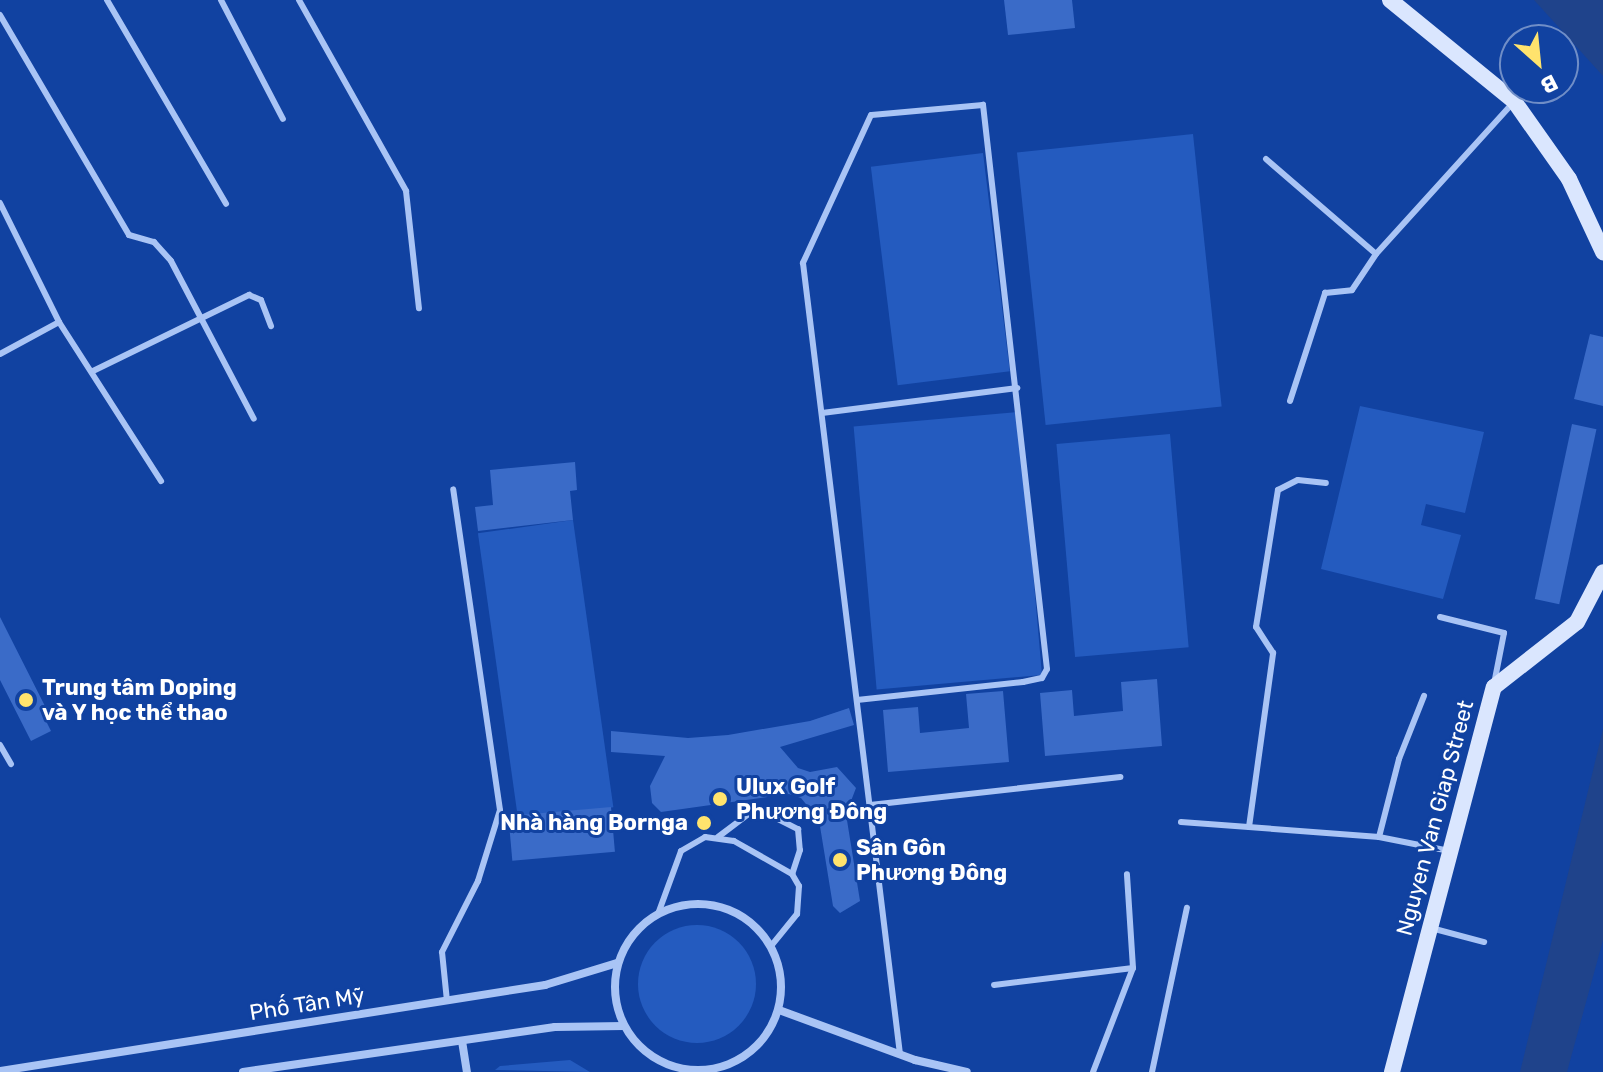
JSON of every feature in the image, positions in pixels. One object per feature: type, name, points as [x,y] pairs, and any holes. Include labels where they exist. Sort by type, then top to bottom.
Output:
[{"type":"street","points":[[1390,0],[1499,89]]},
{"type":"street","points":[[1516,104],[1562,167],[1603,252]]},
{"type":"street","name":"Nguyen Van Giap Street","points":[[1392,1072],[1427,927],[1453,852],[1494,687],[1577,622],[1603,572]]},
{"type":"street","points":[[708,904],[755,925],[771,946],[779,966],[779,1010],[766,1035],[746,1055],[720,1068],[692,1071],[665,1064],[641,1049],[624,1026],[614,985],[617,963],[626,944],[658,914],[708,904]]},
{"type":"street","name":"Phố Tân Mỹ","points":[[0,1071],[545,985],[617,963]]},
{"type":"street","points":[[779,1010],[900,1054],[967,1072]]},
{"type":"street","points":[[243,1072],[555,1027],[624,1026]]},
{"type":"street","points":[[462,1041],[467,1072]]},
{"type":"lane","points":[[107,0],[226,204]]},
{"type":"lane","points":[[221,0],[283,119]]},
{"type":"lane","points":[[299,0],[406,191],[419,308]]},
{"type":"lane","points":[[0,15],[129,235],[154,242],[171,261],[254,419]]},
{"type":"lane","points":[[1290,401],[1325,293],[1352,290],[1376,254],[1511,104]]},
{"type":"lane","points":[[857,700],[1023,682],[1042,678],[1047,669],[983,105],[871,115],[803,263],[900,1054]]},
{"type":"lane","points":[[1266,159],[1376,254]]},
{"type":"lane","points":[[0,203],[59,322],[161,481]]},
{"type":"lane","points":[[93,371],[199,316],[256,295],[271,326]]},
{"type":"lane","points":[[0,354],[59,322]]},
{"type":"lane","points":[[822,413],[1017,388]]},
{"type":"lane","points":[[1249,827],[1273,653],[1256,627],[1278,490],[1298,480],[1326,483]]},
{"type":"lane","points":[[447,1001],[442,952],[478,881],[500,810],[453,489]]},
{"type":"lane","points":[[1440,617],[1504,633],[1494,687]]},
{"type":"lane","points":[[1379,837],[1399,759],[1424,696]]},
{"type":"lane","points":[[0,745],[11,764]]},
{"type":"lane","points":[[870,805],[1120,777]]},
{"type":"lane","points":[[718,837],[748,814],[768,814],[798,829],[800,850],[792,874]]},
{"type":"lane","points":[[1181,822],[1379,837],[1453,852]]},
{"type":"lane","points":[[658,914],[681,851],[705,837],[718,837],[792,874],[799,886],[797,914],[771,946]]},
{"type":"lane","points":[[1093,1072],[1133,968],[1127,874]]},
{"type":"lane","points":[[1152,1072],[1187,908]]},
{"type":"lane","points":[[1427,927],[1484,942]]},
{"type":"lane","points":[[994,985],[1133,968]]},
{"type":"shaded area","points":[[1534,0],[1603,0],[1603,76],[1579,50],[1579,24],[1556,24]]},
{"type":"shaded area","points":[[1193,134],[1222,406],[1046,425],[1017,153]]},
{"type":"shaded area","points":[[983,153],[1010,371],[898,385],[871,167]]},
{"type":"shaded area","points":[[1360,406],[1484,432],[1465,513],[1426,504],[1421,525],[1461,535],[1443,599],[1321,569]]},
{"type":"shaded area","points":[[1019,412],[1042,675],[877,689],[854,426]]},
{"type":"shaded area","points":[[1170,434],[1189,647],[1075,657],[1056,444]]},
{"type":"shaded area","points":[[573,520],[613,807],[518,821],[478,533]]},
{"type":"shaded area","points":[[1603,729],[1603,940],[1567,1072],[1520,1072]]},
{"type":"shaded area","points":[[697,925],[720,929],[739,942],[752,961],[756,984],[752,1007],[739,1026],[720,1039],[697,1043],[674,1039],[655,1026],[642,1007],[638,984],[642,961],[655,942],[674,929]]},
{"type":"shaded area","points":[[570,1060],[590,1072],[495,1070],[500,1066]]},
{"type":"building","points":[[1004,0],[1072,0],[1075,28],[1008,35]]},
{"type":"building","points":[[1590,334],[1603,337],[1603,406],[1574,399]]},
{"type":"building","points":[[1572,424],[1596,429],[1559,604],[1535,599]]},
{"type":"building","points":[[575,462],[577,490],[570,491],[573,520],[478,531],[475,507],[493,505],[490,470]]},
{"type":"building","name":"Trung tâm Doping và Y học thể thao","points":[[0,617],[52,720],[47,723],[51,731],[31,741],[0,680]]},
{"type":"building","points":[[1157,679],[1162,746],[1045,756],[1040,693],[1072,690],[1074,716],[1123,711],[1121,682]]},
{"type":"building","points":[[1003,691],[1009,762],[888,772],[883,710],[918,707],[920,733],[969,728],[966,694]]},
{"type":"building","name":"Sân Gôn Phương Đông","points":[[849,708],[854,725],[780,747],[798,768],[810,772],[837,767],[856,788],[846,814],[860,901],[840,913],[833,906],[819,820],[801,798],[789,794],[661,812],[652,803],[650,786],[665,756],[611,752],[611,731],[688,738],[728,735],[810,721]]},
{"type":"building","points":[[611,807],[615,852],[512,861],[508,816]]},
{"type":"place","name":"Trung tâm Doping và Y học thể thao","points":[[26,700]]},
{"type":"place","name":"Ulux Golf Phương Đông","points":[[720,799]]},
{"type":"place","name":"Nhà hàng Bornga","points":[[704,823]]},
{"type":"place","name":"Sân Gôn Phương Đông","points":[[840,860]]}]
